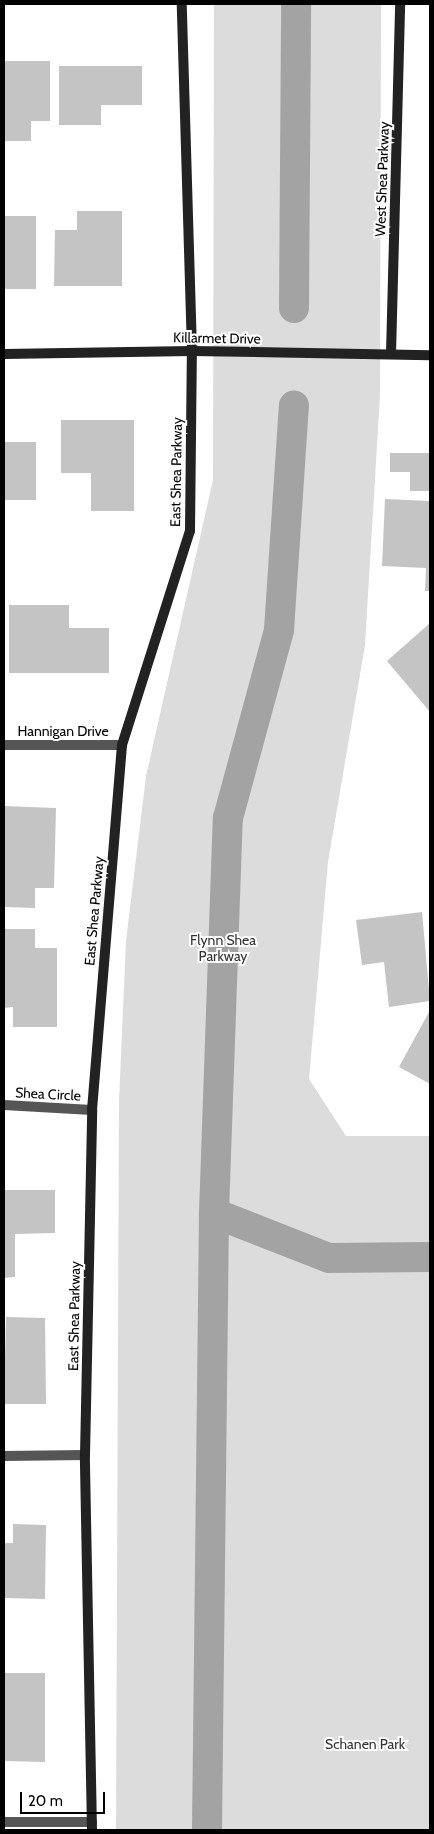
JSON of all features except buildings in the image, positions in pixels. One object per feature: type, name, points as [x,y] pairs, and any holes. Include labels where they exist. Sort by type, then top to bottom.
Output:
[{"type":"street","name":"East Shea Parkway","points":[[92,1826],[85,1455],[92,1110],[122,745],[190,531],[192,351],[182,4]]},
{"type":"street","name":"West Shea Parkway","points":[[391,354],[400,4]]},
{"type":"street","name":"Killarmet Drive","points":[[4,354],[192,351],[430,355]]},
{"type":"street","name":"Hannigan Drive","points":[[4,745],[122,745]]},
{"type":"street","name":"Shea Circle","points":[[4,1105],[92,1110]]},
{"type":"street","points":[[4,1456],[85,1455]]},
{"type":"street","points":[[4,1822],[92,1826]]},
{"type":"green space","name":"Flynn Shea Parkway","points":[[214,4],[381,4],[380,396],[365,645],[328,862],[309,1079],[346,1136],[430,1136],[430,1830],[116,1830],[119,1101],[126,941],[146,776],[213,480]]},
{"type":"waterway","points":[[294,308],[296,4]]},
{"type":"waterway","points":[[207,1830],[214,1213],[228,818],[279,630],[294,406]]},
{"type":"waterway","points":[[214,1213],[329,1258],[430,1257]]},
{"type":"park label","name":"Schanen Park","points":[[365,1744]]}]
